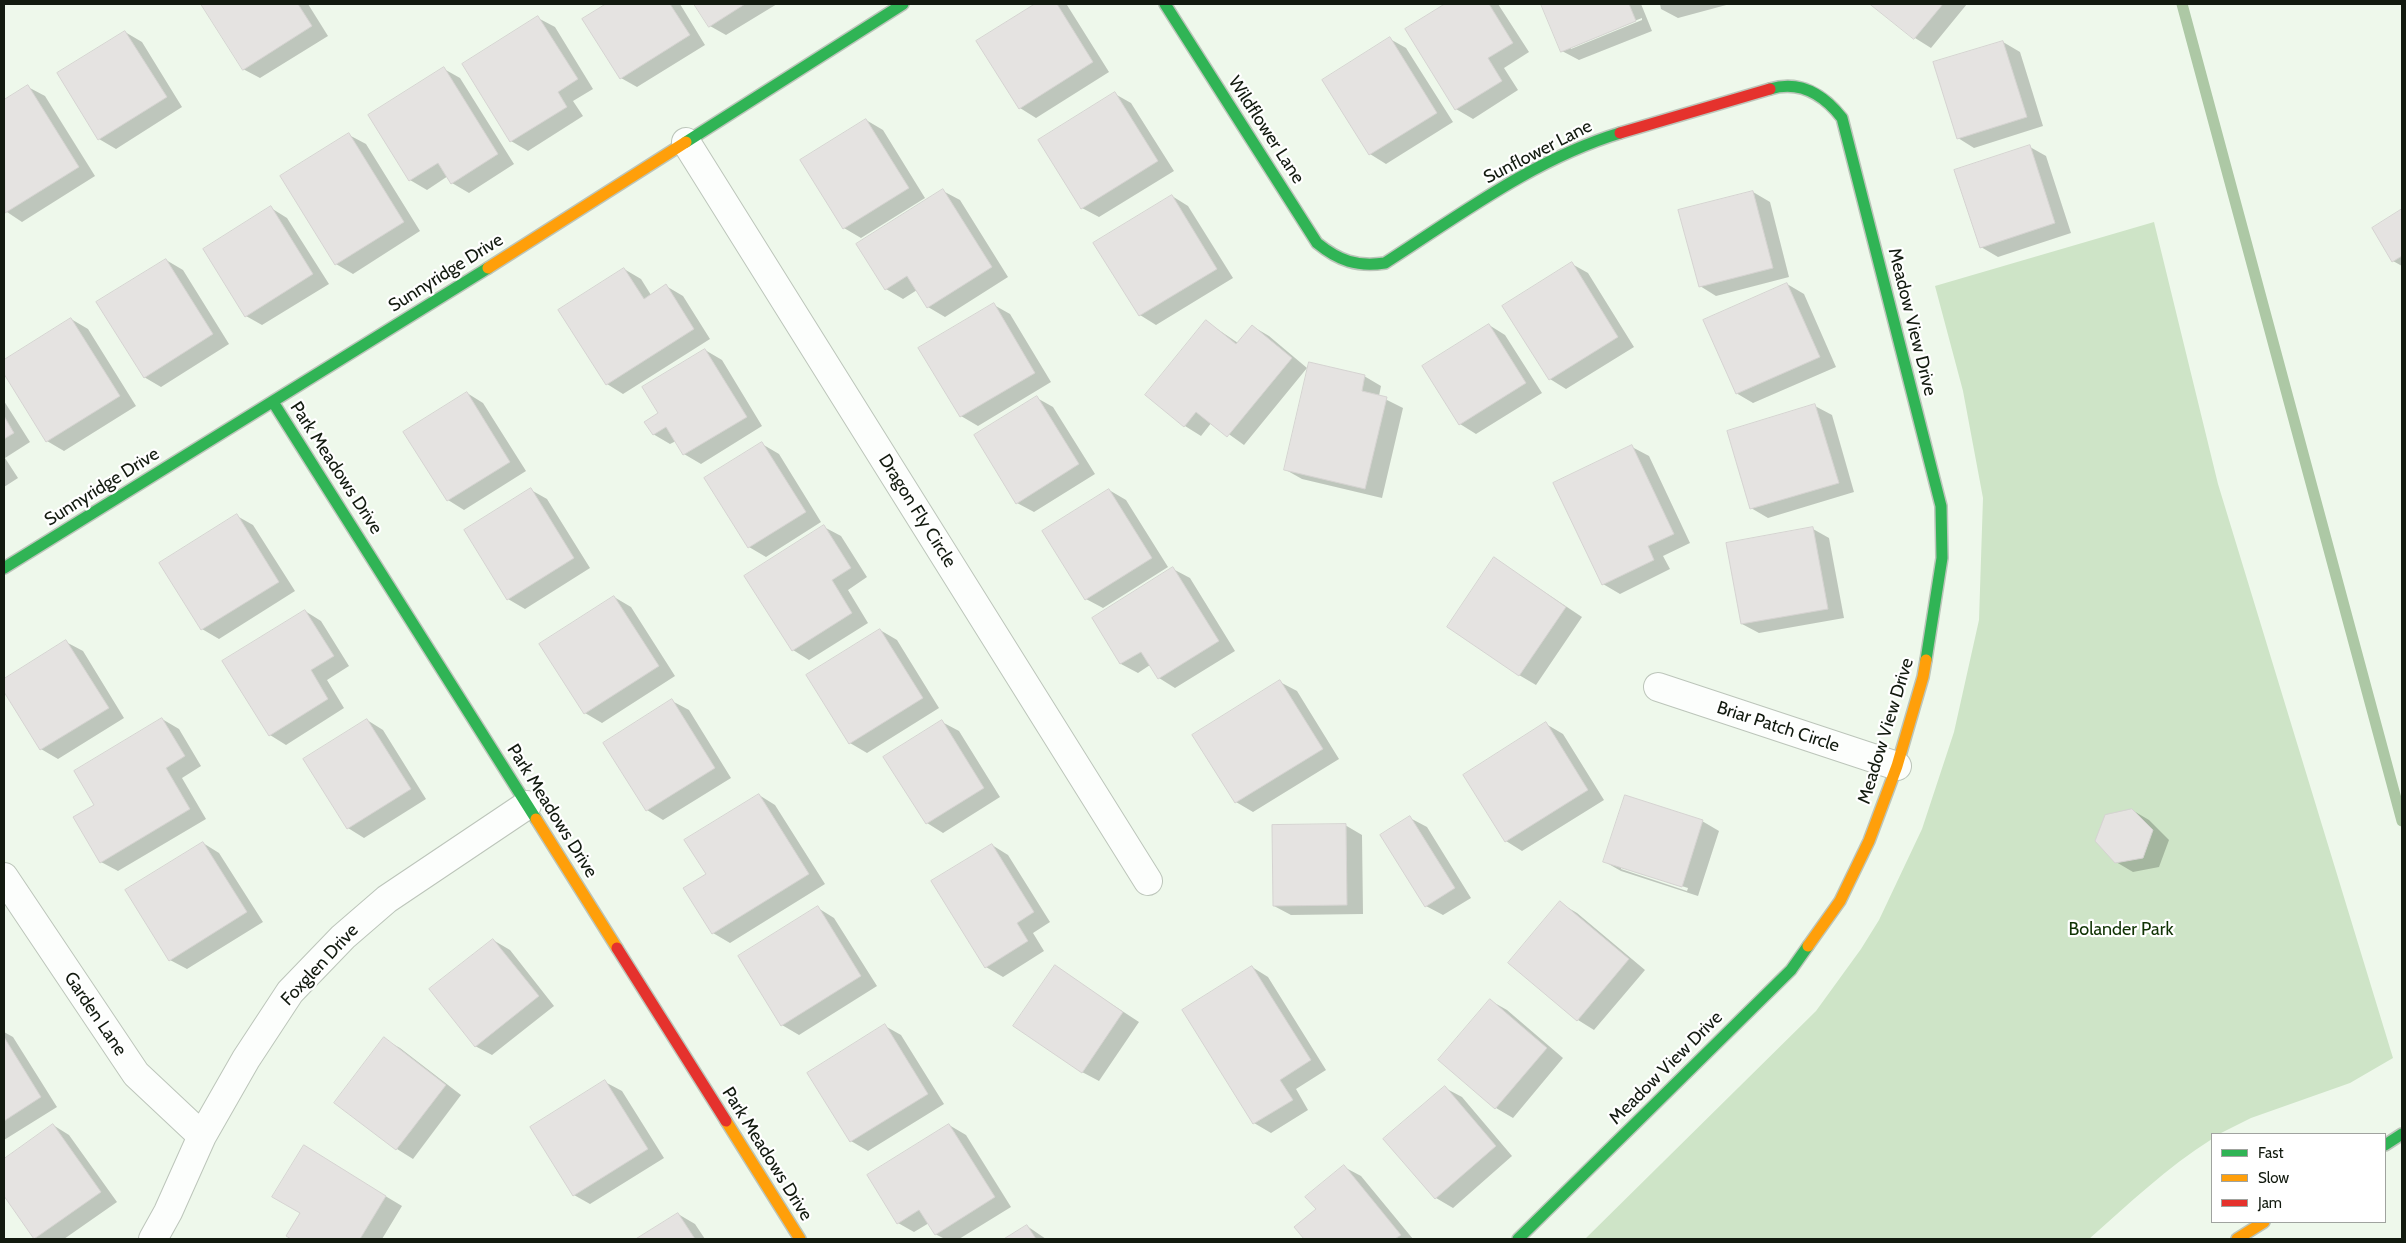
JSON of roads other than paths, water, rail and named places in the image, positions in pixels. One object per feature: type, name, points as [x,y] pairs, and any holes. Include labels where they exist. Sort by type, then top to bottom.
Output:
[{"type":"street","name":"Sunnyridge Drive","points":[[4,568],[273,402],[903,4]]},
{"type":"street","name":"Wildflower Lane","points":[[1165,4],[1318,243],[1333,257],[1348,264]]},
{"type":"street","name":"Sunflower Lane","points":[[1348,264],[1367,266],[1385,263],[1518,178],[1590,142],[1775,86],[1794,86],[1814,90]]},
{"type":"street","name":"Meadow View Drive","points":[[1518,1239],[1791,970],[1840,901],[1869,841],[1896,766],[1924,677],[1942,558],[1941,506],[1842,118],[1829,101],[1814,90]]},
{"type":"street","name":"Dragon Fly Circle","points":[[686,142],[1148,881]]},
{"type":"street","name":"Park Meadows Drive","points":[[273,402],[800,1239]]},
{"type":"street","name":"Briar Patch Circle","points":[[1658,687],[1896,766]]},
{"type":"street","name":"Foxglen Drive","points":[[153,1239],[168,1212],[202,1136],[246,1059],[290,992],[343,937],[387,899],[527,805]]},
{"type":"street","name":"Garden Lane","points":[[4,877],[136,1074],[202,1136]]},
{"type":"street","points":[[2386,1144],[2402,1134]]},
{"type":"street","points":[[2237,1239],[2262,1223]]},
{"type":"waterway","points":[[2182,4],[2402,821]]},
{"type":"park label","name":"Bolander Park","points":[[2121,930]]}]
